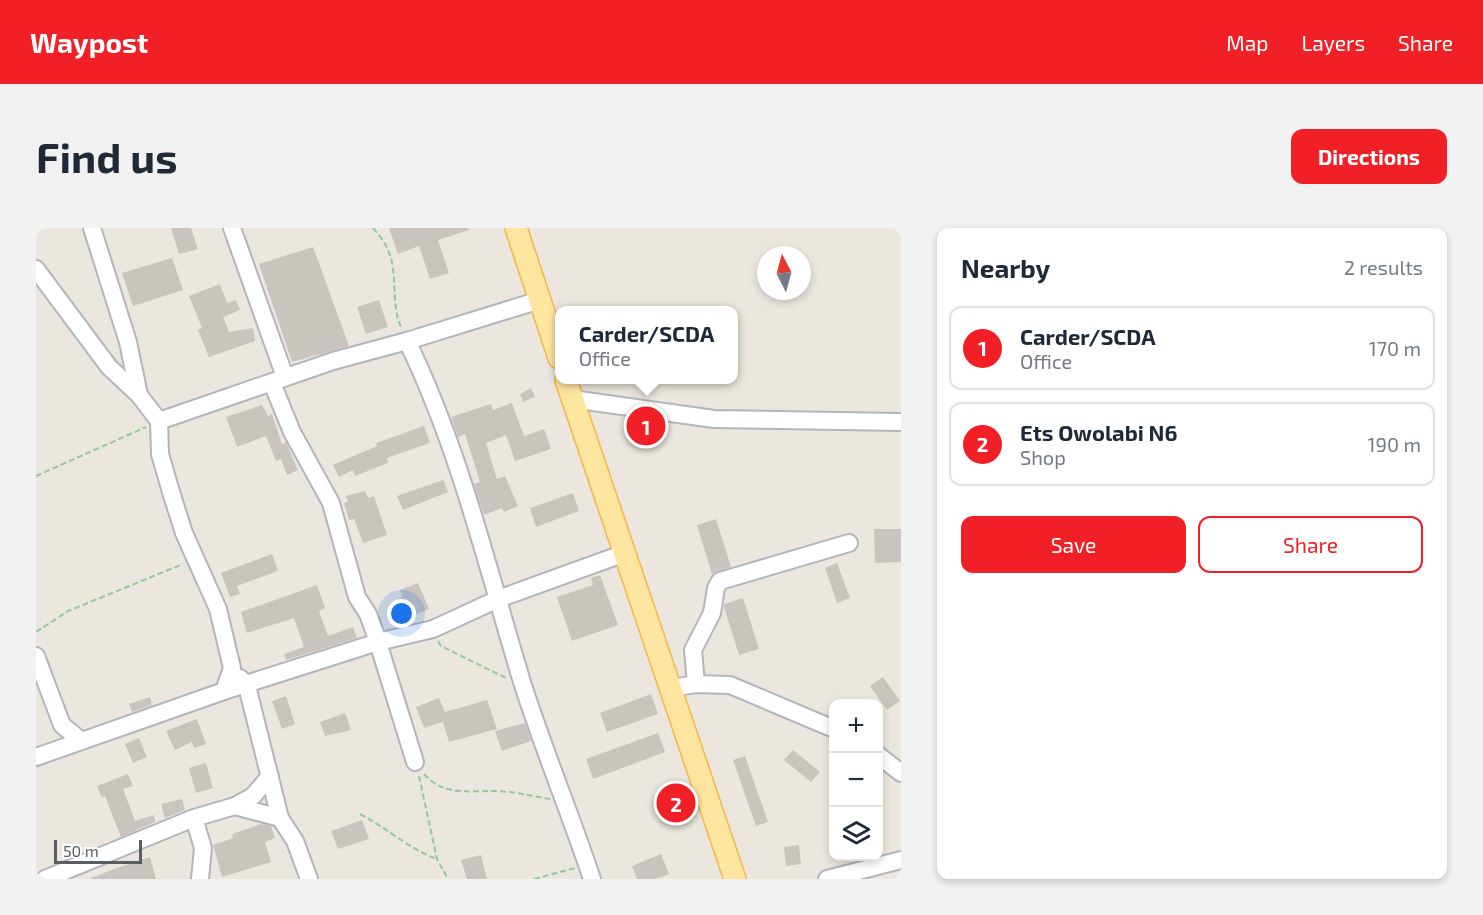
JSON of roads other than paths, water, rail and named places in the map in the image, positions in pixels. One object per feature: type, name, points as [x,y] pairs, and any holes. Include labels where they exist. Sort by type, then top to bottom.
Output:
[{"type":"main road","points":[[516,228],[555,346]]},
{"type":"main road","points":[[569,389],[735,879]]},
{"type":"street","points":[[92,228],[134,363],[139,395]]},
{"type":"street","points":[[232,228],[279,380],[292,432],[330,503],[357,597],[368,614],[378,642],[415,762]]},
{"type":"street","points":[[36,269],[109,367],[139,395],[159,421],[160,454],[184,533],[218,609],[232,668],[247,686],[280,818],[295,841],[309,879]]},
{"type":"street","points":[[159,421],[279,380],[540,300]]},
{"type":"street","points":[[406,342],[429,387],[475,517],[523,684],[589,872]]},
{"type":"street","points":[[569,389],[714,419],[901,422]]},
{"type":"street","points":[[696,684],[693,650],[712,613],[716,588],[720,581],[849,543]]},
{"type":"street","points":[[36,757],[224,691],[247,686],[378,642],[433,629],[498,599],[625,553]]},
{"type":"street","points":[[36,656],[62,725],[80,740]]},
{"type":"street","points":[[224,691],[232,668]]},
{"type":"street","points":[[672,688],[696,684],[730,685],[829,727]]},
{"type":"street","points":[[56,749],[62,725]]},
{"type":"street","points":[[883,758],[901,773]]},
{"type":"street","points":[[53,878],[194,818],[235,806],[253,796],[270,776]]},
{"type":"street","points":[[235,806],[280,818]]},
{"type":"street","points":[[194,818],[203,848],[200,879]]},
{"type":"street","points":[[827,879],[901,860]]},
{"type":"place","name":"Carder/SCDA","points":[[646,426]]},
{"type":"place","name":"Ets Owolabi N6","points":[[676,803]]}]
